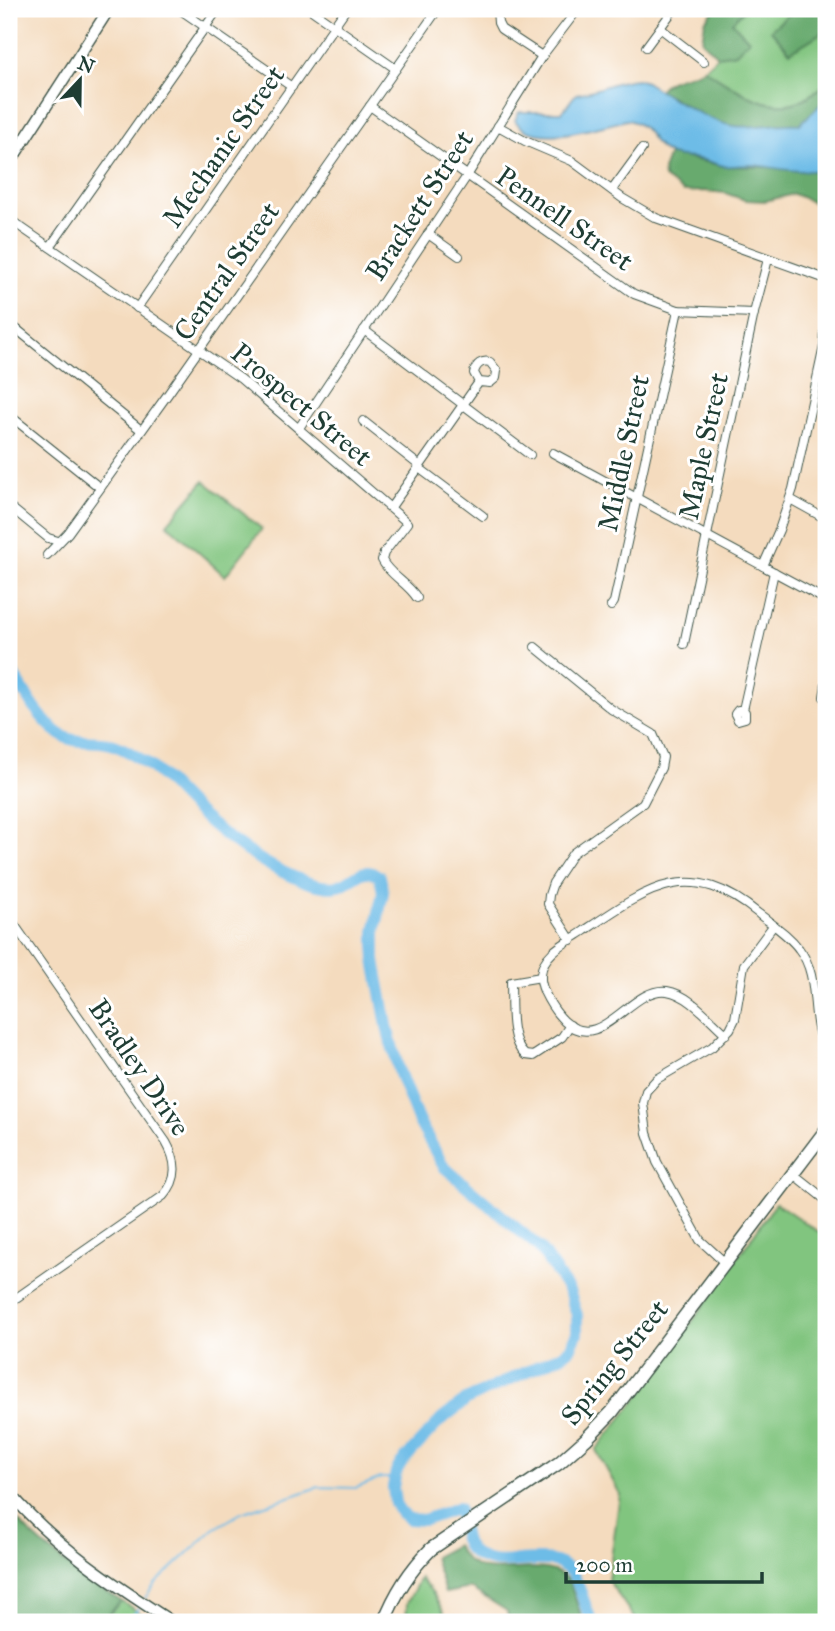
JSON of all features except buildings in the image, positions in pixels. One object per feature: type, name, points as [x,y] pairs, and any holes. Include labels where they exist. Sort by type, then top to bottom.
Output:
[{"type":"main road","name":"Spring Street","points":[[384,1622],[397,1590],[415,1564],[431,1549],[536,1479],[586,1439],[636,1382],[826,1130]]},
{"type":"street","points":[[9,164],[109,9]]},
{"type":"street","points":[[179,9],[292,87]]},
{"type":"street","points":[[50,247],[218,9]]},
{"type":"street","points":[[310,9],[396,69]]},
{"type":"street","name":"Mechanic Street","points":[[137,309],[346,9]]},
{"type":"street","name":"Central Street","points":[[47,555],[58,541],[63,539],[199,350],[438,9]]},
{"type":"street","name":"Brackett Street","points":[[299,428],[467,176],[542,56],[578,9]]},
{"type":"street","points":[[646,47],[674,9]]},
{"type":"street","points":[[497,10],[501,29],[542,56]]},
{"type":"street","points":[[660,28],[704,62]]},
{"type":"street","name":"Pennell Street","points":[[370,106],[624,288],[645,299],[678,310],[754,313]]},
{"type":"street","points":[[498,125],[525,141],[572,161],[656,218],[826,279]]},
{"type":"street","points":[[9,136],[21,144]]},
{"type":"street","points":[[612,190],[642,149]]},
{"type":"street","name":"Prospect Street","points":[[9,219],[241,379],[391,507]]},
{"type":"street","points":[[428,234],[459,256]]},
{"type":"street","name":"Maple Street","points":[[684,644],[754,313],[768,259]]},
{"type":"street","name":"Middle Street","points":[[611,606],[678,310]]},
{"type":"street","points":[[763,566],[790,499],[824,346],[826,311]]},
{"type":"street","points":[[9,323],[141,430]]},
{"type":"street","points":[[364,330],[530,455]]},
{"type":"street","points":[[417,598],[411,589],[384,566],[382,560],[384,553],[407,523],[391,507],[479,382]]},
{"type":"street","points":[[9,415],[99,487]]},
{"type":"street","points":[[363,421],[483,516]]},
{"type":"street","points":[[553,453],[826,600]]},
{"type":"street","points":[[790,499],[826,519]]},
{"type":"street","points":[[9,506],[48,537],[58,541]]},
{"type":"street","points":[[743,710],[774,572]]},
{"type":"street","points":[[535,647],[611,709],[653,734],[663,757],[661,768],[643,803],[573,853],[551,888],[548,904],[571,940]]},
{"type":"street","points":[[824,697],[826,684]]},
{"type":"street","points":[[726,1034],[687,1000],[667,991],[646,995],[598,1028],[580,1030],[560,1016],[546,994],[541,977],[549,956],[624,904],[656,888],[679,883],[702,883],[724,890],[743,902],[800,949],[809,968],[818,1030],[826,1050]]},
{"type":"street","name":"Bradley Drive","points":[[9,917],[166,1142],[175,1160],[175,1176],[163,1196],[9,1303]]},
{"type":"street","points":[[724,1262],[700,1240],[657,1162],[642,1109],[644,1097],[653,1083],[712,1047],[726,1034],[735,1019],[744,965],[773,926]]},
{"type":"street","points":[[541,977],[511,982],[514,1037],[518,1048],[525,1055],[533,1056],[562,1037],[570,1025]]},
{"type":"street","points":[[792,1173],[826,1200]]},
{"type":"street","points":[[9,1492],[38,1525],[70,1552],[172,1622]]},
{"type":"green space","points":[[715,9],[745,9],[732,22],[749,40],[736,53],[718,56],[702,41],[705,21]]},
{"type":"green space","points":[[745,9],[795,9],[771,30],[790,52],[826,30],[826,84],[797,102],[772,104],[748,96],[704,69],[718,56],[736,53],[748,39],[731,22]]},
{"type":"green space","points":[[795,9],[826,9],[826,30],[790,52],[771,30]]},
{"type":"green space","points":[[704,69],[748,96],[772,104],[797,102],[826,84],[826,102],[800,124],[741,127],[714,120],[659,90],[674,79]]},
{"type":"green space","points":[[669,154],[724,166],[826,167],[826,208],[794,194],[765,201],[745,200],[725,193],[684,192],[664,178],[663,170]]},
{"type":"green space","points":[[204,481],[262,529],[225,576],[167,524]]},
{"type":"green space","points":[[776,1203],[826,1237],[826,1622],[637,1622],[608,1580],[620,1494],[596,1450],[644,1390]]},
{"type":"green space","points":[[9,1511],[34,1537],[62,1560],[121,1601],[101,1622],[9,1622]]},
{"type":"green space","points":[[456,1545],[468,1561],[484,1569],[536,1568],[560,1573],[570,1585],[583,1622],[509,1622],[507,1611],[470,1588],[445,1593],[434,1557]]},
{"type":"green space","points":[[420,1578],[433,1593],[449,1622],[406,1622],[407,1603]]},
{"type":"green space","points":[[121,1601],[154,1622],[101,1622]]},
{"type":"water","points":[[637,79],[701,114],[734,126],[800,124],[826,102],[826,167],[801,171],[751,165],[724,166],[674,156],[658,146],[641,126],[627,120],[584,131],[551,135],[536,134],[524,129],[515,120],[519,112],[562,112],[576,94]]},
{"type":"waterway","points":[[9,667],[25,694],[52,728],[65,737],[107,743],[132,754],[154,769],[214,827],[282,872],[327,887],[343,884],[368,872],[380,877],[383,892],[375,932],[375,960],[388,1031],[400,1074],[418,1120],[444,1167],[539,1247],[569,1291],[577,1315],[577,1334],[570,1349],[466,1400],[441,1420],[401,1463],[396,1472],[393,1487],[395,1503],[400,1512],[409,1519],[424,1520],[458,1508],[466,1545],[480,1557],[493,1561],[548,1560],[561,1564],[574,1577],[592,1622]]},
{"type":"waterway","points":[[145,1598],[156,1583],[214,1529],[241,1513],[319,1487],[356,1488],[381,1478],[394,1478]]},
{"type":"waterway","points":[[128,1622],[139,1607]]}]
